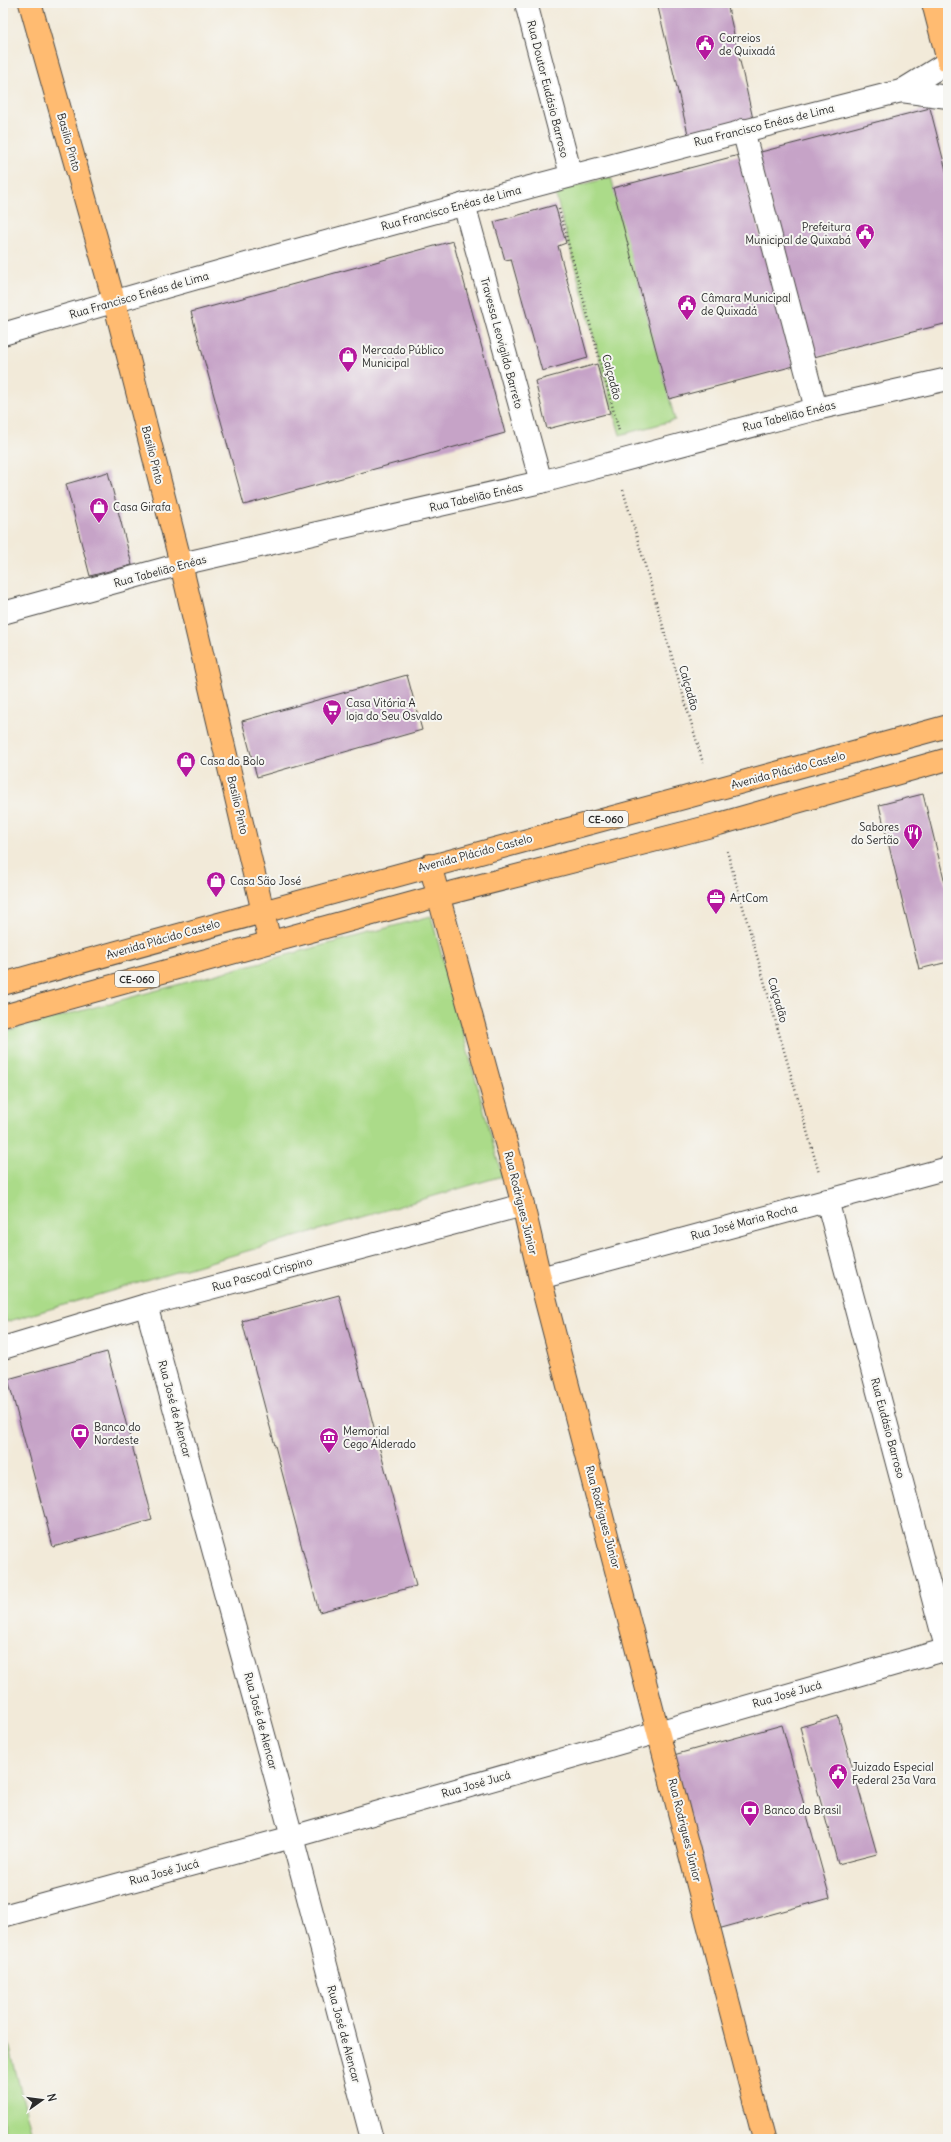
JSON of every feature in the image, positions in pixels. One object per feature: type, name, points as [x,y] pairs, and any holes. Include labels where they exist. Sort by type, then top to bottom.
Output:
[{"type":"main road","name":"Basilio Pinto","points":[[30,3],[114,302],[181,564],[264,910],[270,942]]},
{"type":"main road","points":[[933,3],[948,62]]},
{"type":"main road","name":"Avenida Plácido Castelo","points":[[3,984],[264,910],[711,792],[948,726]]},
{"type":"main road","name":"CE-060","points":[[3,1016],[438,896],[719,824],[948,759]]},
{"type":"main road","name":"Rua Rodrigues Júnior","points":[[430,865],[523,1205],[540,1278],[764,2139]]},
{"type":"street","name":"Rua Doutor Eudásio Barroso","points":[[526,3],[561,178]]},
{"type":"street","points":[[901,91],[948,62]]},
{"type":"street","name":"Rua Francisco Enéas de Lima","points":[[3,334],[464,204],[743,130],[901,91]]},
{"type":"street","points":[[901,91],[948,97]]},
{"type":"street","points":[[743,130],[816,409]]},
{"type":"street","name":"Travessa Leovigildo Barreto","points":[[464,204],[541,482]]},
{"type":"street","name":"Rua Tabelião Enéas","points":[[3,613],[181,564],[541,482],[816,409],[948,379]]},
{"type":"street","name":"Rua José Maria Rocha","points":[[540,1278],[948,1168]]},
{"type":"street","name":"Rua Eudásio Barroso","points":[[827,1200],[947,1651]]},
{"type":"street","name":"Rua Pascoal Crispino","points":[[3,1348],[146,1305],[523,1205]]},
{"type":"street","name":"Rua José de Alencar","points":[[146,1305],[292,1837],[372,2139]]},
{"type":"street","name":"Rua José Jucá","points":[[3,1916],[292,1837],[659,1731],[947,1651]]},
{"type":"path","name":"Calçadão","points":[[561,178],[620,435],[615,462],[711,792]]},
{"type":"path","name":"Calçadão","points":[[719,824],[827,1200]]},
{"type":"green space","points":[[611,177],[675,420],[620,435],[555,192]]},
{"type":"green space","points":[[431,916],[502,1176],[6,1322],[3,1310],[3,1032]]},
{"type":"green space","points":[[3,2021],[33,2139],[3,2139]]},
{"type":"building","name":"Correios de Quixadá","points":[[657,3],[727,3],[753,119],[688,134]]},
{"type":"building","name":"Prefeitura Municipal de Quixabá","points":[[930,108],[948,178],[948,323],[810,358],[757,153]]},
{"type":"building","points":[[739,155],[794,366],[669,399],[613,188]]},
{"type":"building","points":[[555,205],[566,243],[558,246],[588,358],[542,371],[511,259],[505,260],[494,222]]},
{"type":"building","name":"Mercado Público Municipal","points":[[453,241],[505,433],[244,505],[191,312]]},
{"type":"building","points":[[597,364],[610,413],[547,429],[535,381]]},
{"type":"building","name":"Casa Girafa","points":[[108,472],[132,565],[90,576],[66,484]]},
{"type":"building","name":"Casa Vitória A loja do Seu Osvaldo","points":[[407,675],[422,730],[257,777],[242,721]]},
{"type":"building","name":"Sabores do Sertão","points":[[923,794],[948,895],[948,962],[919,969],[879,805]]},
{"type":"building","name":"Memorial Cego Alderado","points":[[339,1295],[416,1586],[319,1612],[242,1321]]},
{"type":"building","name":"Banco do Nordeste","points":[[107,1352],[152,1520],[53,1547],[8,1379]]},
{"type":"building","name":"Juizado Especial Federal 23a Vara","points":[[838,1716],[877,1854],[838,1864],[800,1727]]},
{"type":"building","name":"Banco do Brasil","points":[[782,1725],[830,1898],[718,1929],[670,1756]]},
{"type":"place","name":"Correios de Quixadá","points":[[705,61]]},
{"type":"place","name":"Prefeitura Municipal de Quixabá","points":[[865,250]]},
{"type":"place","name":"Câmara Municipal de Quixadá","points":[[687,321]]},
{"type":"place","name":"Mercado Público Municipal","points":[[348,373]]},
{"type":"place","name":"Casa Girafa","points":[[99,524]]},
{"type":"place","name":"Casa Vitória A loja do Seu Osvaldo","points":[[332,726]]},
{"type":"place","name":"Casa do Bolo","points":[[186,778]]},
{"type":"place","name":"Sabores do Sertão","points":[[913,850]]},
{"type":"place","name":"Casa São José","points":[[216,898]]},
{"type":"place","name":"ArtCom","points":[[716,915]]},
{"type":"place","name":"Banco do Nordeste","points":[[80,1450]]},
{"type":"place","name":"Memorial Cego Alderado","points":[[329,1454]]},
{"type":"place","name":"Juizado Especial Federal 23a Vara","points":[[838,1790]]},
{"type":"place","name":"Banco do Brasil","points":[[750,1827]]}]
